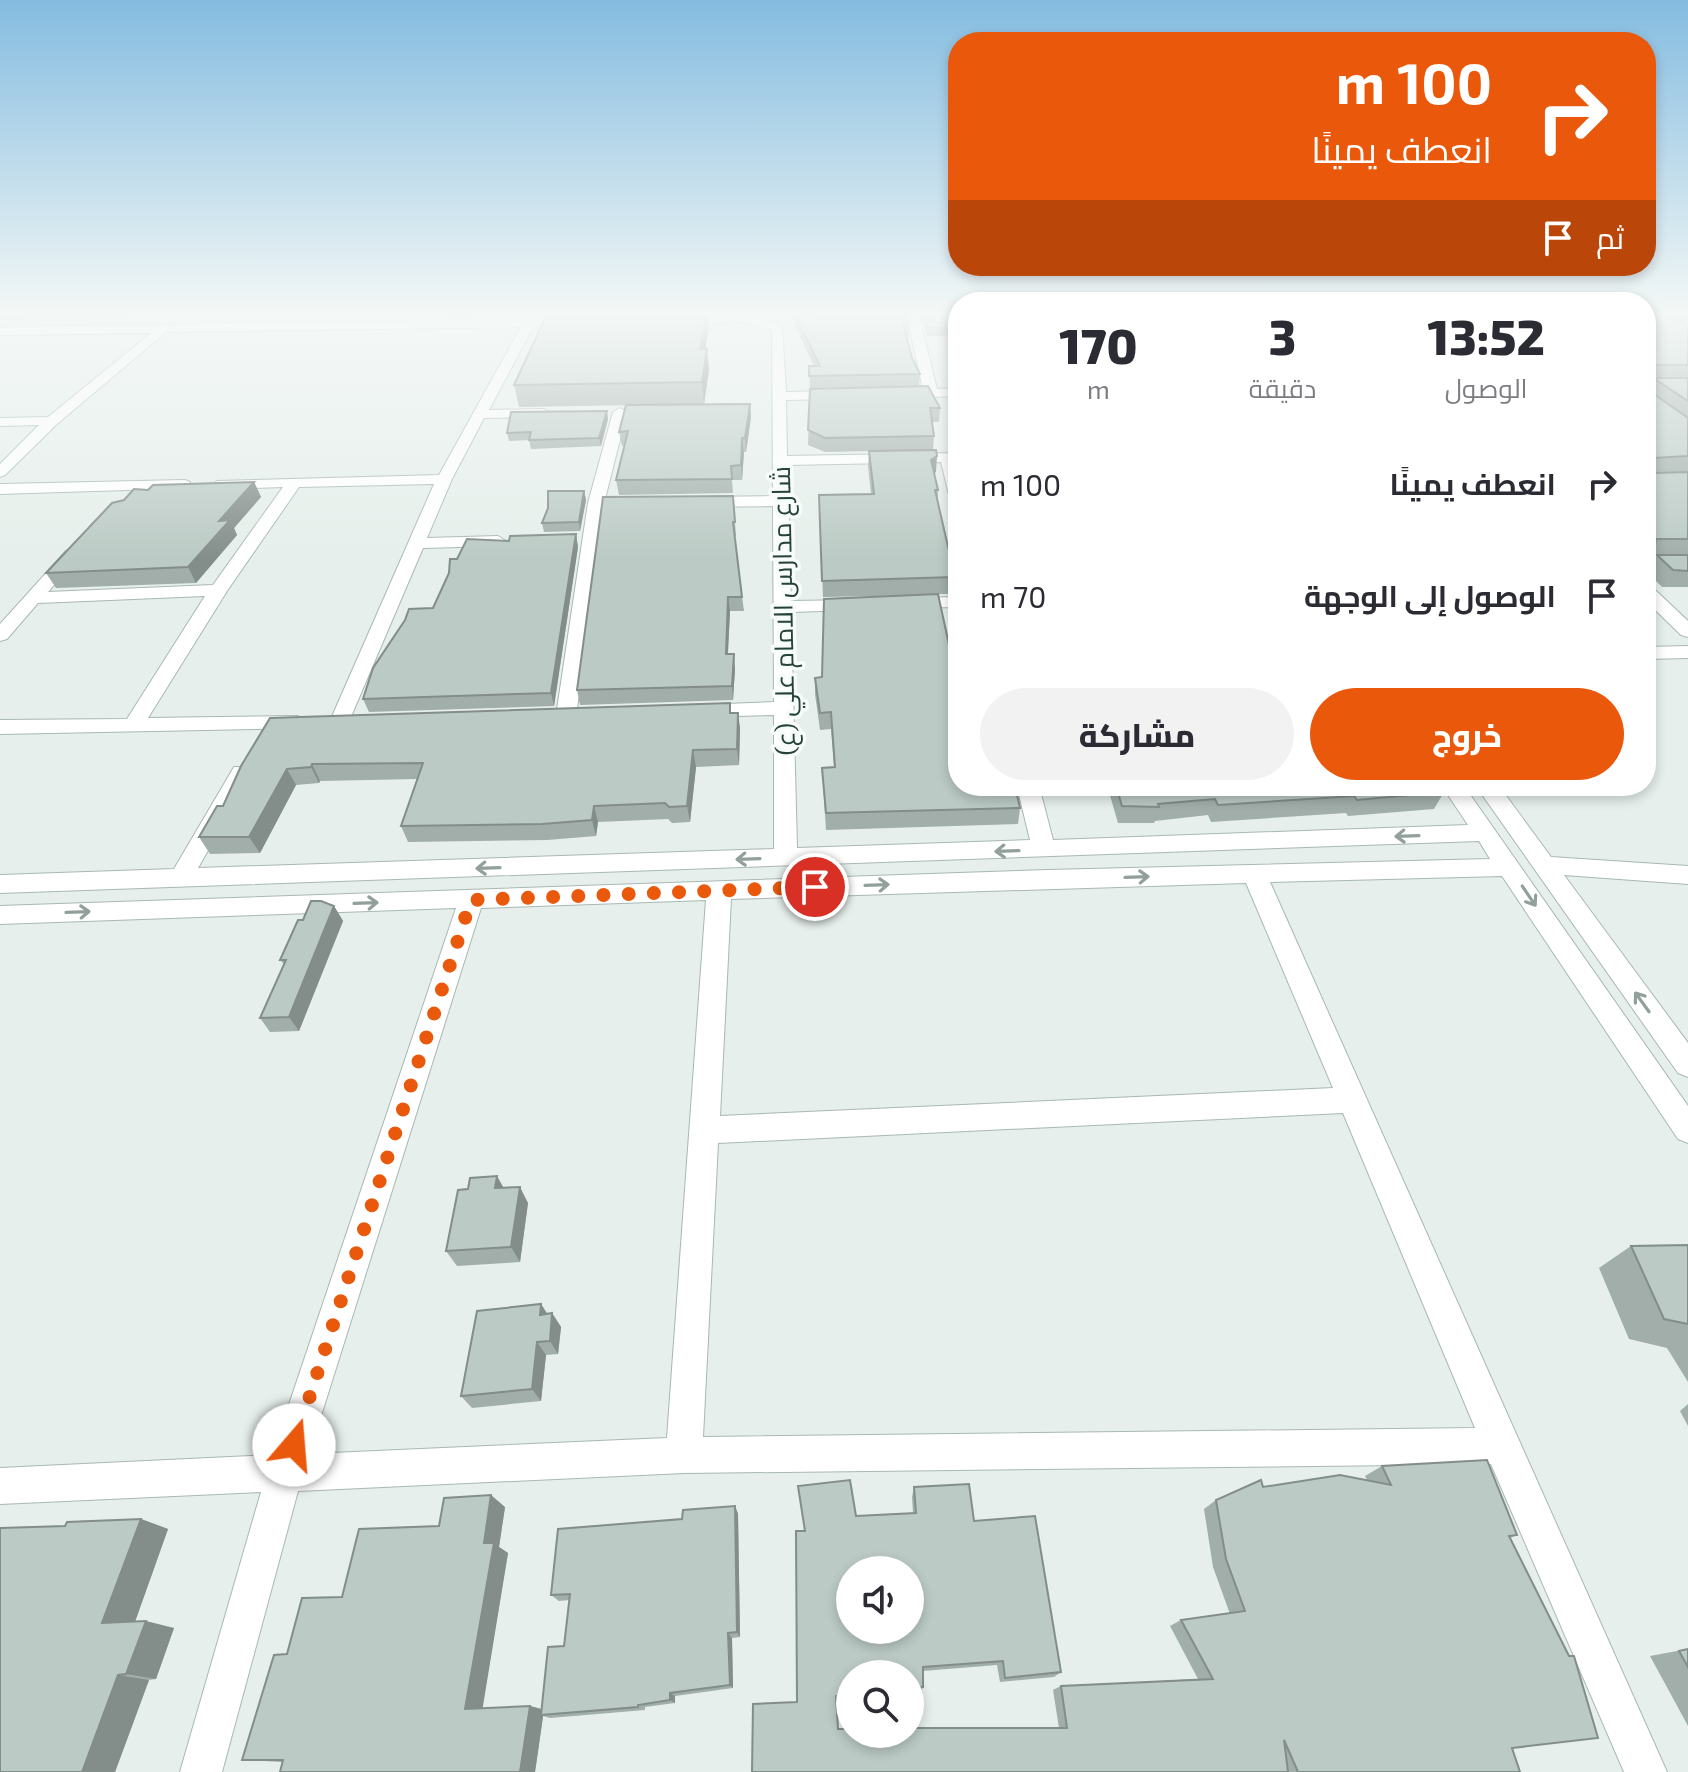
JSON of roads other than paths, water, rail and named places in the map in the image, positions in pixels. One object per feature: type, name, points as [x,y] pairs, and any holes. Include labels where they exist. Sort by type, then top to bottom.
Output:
[{"type":"street","points":[[0,472],[84,395]]},
{"type":"street","points":[[326,722],[488,395]]},
{"type":"street","name":"شارع مدارس الامام علي (ع)","points":[[774,395],[780,461],[786,858]]},
{"type":"street","points":[[773,405],[849,395]]},
{"type":"street","points":[[566,716],[583,539],[603,503],[620,412]]},
{"type":"street","points":[[477,414],[557,413]]},
{"type":"street","points":[[0,422],[52,421]]},
{"type":"street","points":[[780,461],[948,457]]},
{"type":"street","points":[[0,489],[444,479]]},
{"type":"street","points":[[134,724],[218,590],[295,482]]},
{"type":"street","points":[[115,508],[137,486]]},
{"type":"street","points":[[688,502],[779,501]]},
{"type":"street","points":[[417,543],[512,541]]},
{"type":"street","points":[[0,635],[84,542]]},
{"type":"street","points":[[1656,563],[1688,563]]},
{"type":"street","points":[[31,598],[218,590]]},
{"type":"street","points":[[1656,601],[1688,631]]},
{"type":"street","points":[[783,607],[948,602]]},
{"type":"street","points":[[1656,653],[1688,652]]},
{"type":"street","points":[[675,712],[784,708]]},
{"type":"street","points":[[0,727],[270,725],[370,720]]},
{"type":"street","points":[[180,879],[270,725]]},
{"type":"street","points":[[1030,796],[1044,850]]},
{"type":"street","points":[[1460,796],[1688,1130]]},
{"type":"street","points":[[1494,796],[1688,1065]]},
{"type":"street","points":[[0,884],[1485,833]]},
{"type":"street","points":[[1543,865],[1688,875]]},
{"type":"street","points":[[0,915],[1508,867]]},
{"type":"street","points":[[1254,873],[1501,1446],[1646,1772]]},
{"type":"street","points":[[684,1455],[719,891]]},
{"type":"street","points":[[201,1772],[284,1475],[471,900]]},
{"type":"street","points":[[703,1130],[1352,1100]]},
{"type":"street","points":[[0,1486],[684,1455],[1501,1446]]}]
